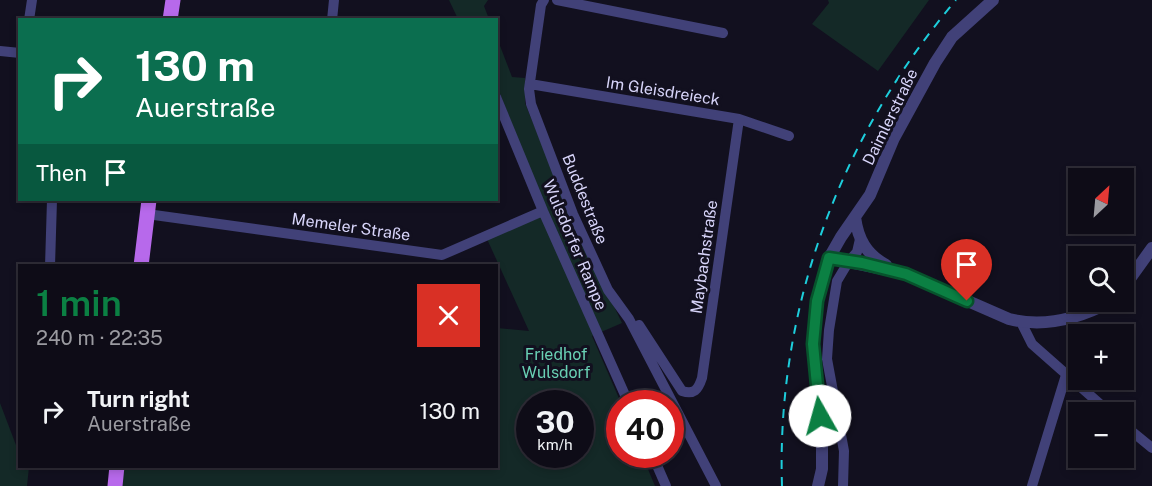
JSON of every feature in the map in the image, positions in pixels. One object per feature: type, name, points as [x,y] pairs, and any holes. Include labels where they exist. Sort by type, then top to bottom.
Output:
[{"type":"main road","points":[[170,18],[173,0]]},
{"type":"main road","points":[[141,264],[148,207]]},
{"type":"main road","points":[[115,486],[117,468]]},
{"type":"street","points":[[29,18],[32,0]]},
{"type":"street","points":[[332,18],[334,0]]},
{"type":"street","name":"Buddestraße","points":[[544,0],[541,5],[530,84],[531,104],[573,214],[608,290],[629,319],[716,486]]},
{"type":"street","points":[[557,0],[723,33]]},
{"type":"street","name":"Daimlerstraße","points":[[818,486],[822,469],[822,439],[813,344],[817,301],[829,258],[840,237],[870,195],[894,138],[935,63],[952,37],[993,0]]},
{"type":"street","points":[[0,51],[18,53]]},
{"type":"street","name":"Im Gleisdreieck","points":[[530,84],[739,119],[789,136]]},
{"type":"street","name":"Wulsdorfer Rampe","points":[[498,102],[543,211],[623,390]]},
{"type":"street","name":"Maybachstraße","points":[[690,393],[699,388],[702,378],[739,119]]},
{"type":"street","points":[[50,264],[52,201]]},
{"type":"street","name":"Memeler Straße","points":[[148,207],[442,255],[543,211]]},
{"type":"street","points":[[855,217],[860,239],[868,253],[878,260],[1009,319],[1021,322],[1052,322],[1090,312]]},
{"type":"street","points":[[843,486],[844,451],[827,359],[837,281],[857,252],[860,239]]},
{"type":"street","points":[[1134,273],[1152,248]]},
{"type":"street","points":[[829,258],[906,274]]},
{"type":"street","name":"Buddestraße","points":[[629,319],[639,324],[682,391],[690,393]]},
{"type":"street","points":[[1021,322],[1032,344],[1097,402]]},
{"type":"street","points":[[1032,486],[1066,375]]},
{"type":"street","points":[[1134,433],[1152,448]]},
{"type":"street","points":[[658,468],[666,486]]},
{"type":"green space","points":[[449,0],[488,0],[484,6],[489,18],[458,18]]},
{"type":"green space","points":[[828,0],[929,0],[878,71],[812,24],[829,3]]},
{"type":"green space","name":"Friedhof Wulsdorf","points":[[498,41],[512,77],[525,78],[525,103],[571,217],[622,323],[592,336],[615,390],[606,390],[606,468],[647,468],[655,486],[121,486],[123,468],[498,468],[498,328],[529,331],[487,239],[547,213],[498,89]]},
{"type":"green space","points":[[0,403],[18,450],[18,468],[29,468],[27,486],[0,486]]},
{"type":"railway","points":[[782,486],[783,419],[790,354],[804,289],[824,227],[849,166],[879,108],[915,53],[956,0]]},
{"type":"route","points":[[820,416],[813,344],[817,301],[829,258],[862,263],[906,274],[967,301]]}]
